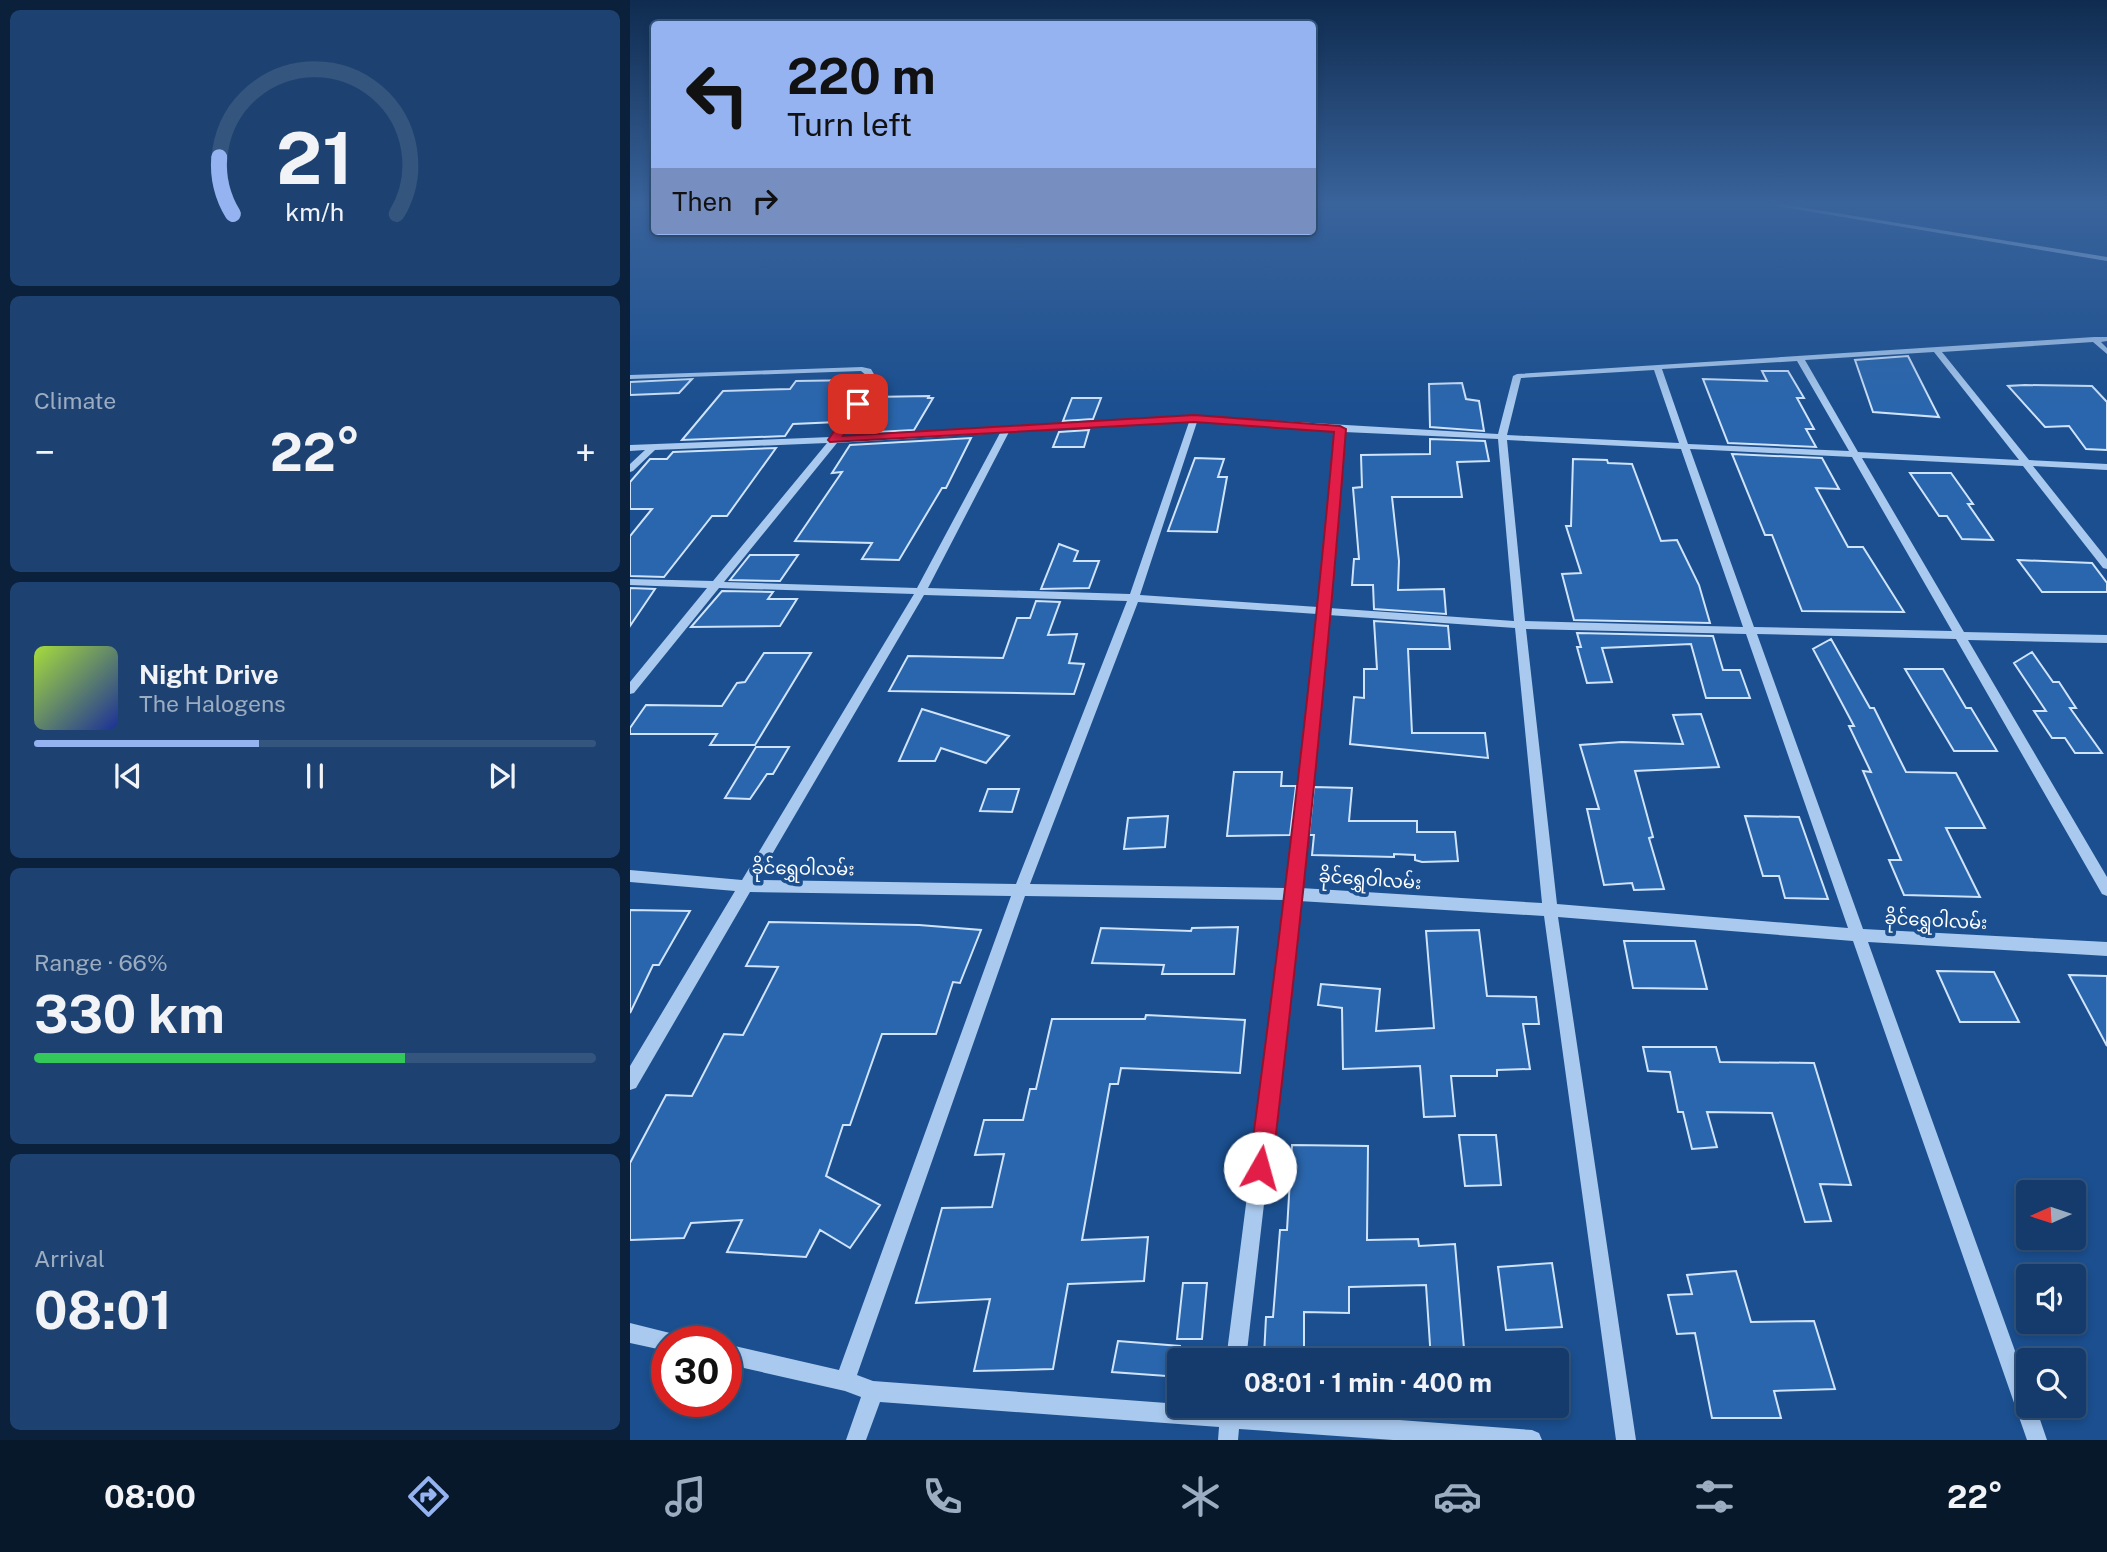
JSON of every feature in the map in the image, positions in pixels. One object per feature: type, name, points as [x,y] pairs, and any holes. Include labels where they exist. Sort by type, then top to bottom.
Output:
[{"type":"street","points":[[2094,339],[2107,352]]},
{"type":"street","points":[[1626,1440],[1550,909],[1520,625],[1502,436],[1517,376],[2107,339]]},
{"type":"street","points":[[1936,349],[2107,566]]},
{"type":"street","points":[[1799,357],[2107,890]]},
{"type":"street","points":[[1657,368],[2037,1440]]},
{"type":"street","points":[[630,377],[808,370],[868,371],[871,376],[870,387],[834,440],[630,690]]},
{"type":"street","points":[[630,447],[834,440],[1194,419],[1340,429],[2107,467]]},
{"type":"street","points":[[845,1381],[1020,891],[1134,598],[1194,419]]},
{"type":"street","points":[[1238,1348],[1295,894],[1325,611],[1340,429]]},
{"type":"street","points":[[630,1082],[920,593],[1005,431]]},
{"type":"street","points":[[630,469],[653,447]]},
{"type":"street","points":[[630,582],[1134,598],[1520,625],[2107,639]]},
{"type":"street","name":"ခိုင်ရွှေဝါလမ်း","points":[[630,876],[746,886],[1295,894],[1550,909],[1858,935],[2107,949]]},
{"type":"street","points":[[630,1333],[651,1338]]},
{"type":"street","points":[[742,1358],[845,1381],[873,1391],[1167,1407]]},
{"type":"street","points":[[856,1440],[873,1391]]},
{"type":"street","points":[[1228,1440],[1230,1418]]},
{"type":"street","points":[[1304,1418],[1532,1440]]},
{"type":"building","points":[[1908,356],[1939,417],[1873,412],[1855,360]]},
{"type":"building","points":[[1762,371],[1788,371],[1804,398],[1797,398],[1814,429],[1806,429],[1816,447],[1728,443],[1703,379],[1767,381]]},
{"type":"building","points":[[692,379],[679,393],[630,395],[630,382]]},
{"type":"building","points":[[859,380],[847,397],[856,397],[838,422],[793,424],[785,436],[682,440],[723,391],[790,389],[796,381]]},
{"type":"building","points":[[1462,383],[1466,399],[1479,401],[1484,431],[1430,427],[1429,384]]},
{"type":"building","points":[[2008,386],[2092,386],[2107,402],[2107,450],[2086,449],[2069,426],[2045,427]]},
{"type":"building","points":[[929,396],[928,398],[933,398],[914,430],[858,433],[866,421],[854,421],[871,397]]},
{"type":"building","points":[[1072,398],[1101,398],[1093,419],[1063,421]]},
{"type":"building","points":[[1089,430],[1084,447],[1053,447],[1059,432]]},
{"type":"building","points":[[971,438],[946,488],[942,488],[899,560],[862,559],[872,543],[795,541],[842,472],[832,473],[850,445]]},
{"type":"building","points":[[1430,439],[1485,441],[1489,461],[1457,462],[1462,497],[1392,497],[1399,561],[1398,590],[1444,589],[1446,614],[1374,609],[1373,585],[1352,585],[1354,559],[1359,559],[1353,488],[1362,487],[1361,455],[1430,454]]},
{"type":"building","points":[[776,448],[727,516],[712,516],[664,577],[630,576],[630,536],[652,509],[630,509],[630,482],[650,459],[667,459],[673,452]]},
{"type":"building","points":[[1732,454],[1822,458],[1839,489],[1816,488],[1848,547],[1863,547],[1904,612],[1802,611],[1772,535],[1765,535]]},
{"type":"building","points":[[1195,458],[1224,459],[1218,477],[1227,477],[1217,532],[1168,531]]},
{"type":"building","points":[[1573,459],[1632,464],[1661,541],[1677,540],[1699,585],[1710,623],[1574,620],[1562,574],[1581,573],[1566,526],[1571,526]]},
{"type":"building","points":[[1910,473],[1951,473],[1973,504],[1968,504],[1993,540],[1962,539],[1947,516],[1939,516]]},
{"type":"building","points":[[1059,544],[1078,551],[1074,561],[1099,561],[1089,588],[1041,589]]},
{"type":"building","points":[[750,555],[798,555],[780,581],[730,580]]},
{"type":"building","points":[[2018,560],[2092,563],[2107,583],[2107,592],[2042,592]]},
{"type":"building","points":[[630,588],[655,589],[630,626]]},
{"type":"building","points":[[722,591],[773,592],[768,599],[797,599],[780,626],[691,627]]},
{"type":"building","points":[[1036,601],[1060,602],[1048,635],[1077,634],[1069,663],[1084,664],[1074,694],[889,691],[908,656],[1003,658],[1017,618],[1030,618]]},
{"type":"building","points":[[1374,621],[1448,626],[1450,649],[1408,649],[1412,733],[1485,733],[1488,758],[1350,744],[1354,697],[1364,698],[1364,669],[1377,669]]},
{"type":"building","points":[[1577,633],[1713,636],[1723,670],[1740,670],[1750,698],[1706,698],[1691,644],[1602,648],[1612,682],[1587,683],[1577,647],[1581,647]]},
{"type":"building","points":[[1831,639],[1870,708],[1874,708],[1906,772],[1956,773],[1985,828],[1946,828],[1980,897],[1904,895],[1889,860],[1901,860],[1863,771],[1871,772],[1849,726],[1854,726],[1813,649]]},
{"type":"building","points":[[2032,652],[2053,682],[2059,682],[2076,708],[2070,708],[2102,753],[2075,753],[2065,738],[2052,738],[2034,711],[2046,711],[2014,663]]},
{"type":"building","points":[[764,653],[811,653],[755,745],[710,745],[717,734],[630,734],[630,728],[646,705],[722,706],[737,683],[745,682]]},
{"type":"building","points":[[1905,669],[1943,669],[1966,708],[1971,708],[1997,751],[1954,751]]},
{"type":"building","points":[[922,709],[1009,736],[986,763],[941,748],[935,761],[899,761]]},
{"type":"building","points":[[1701,714],[1719,767],[1635,771],[1653,837],[1649,838],[1664,889],[1634,890],[1632,883],[1604,885],[1587,809],[1599,809],[1580,745],[1622,742],[1683,744],[1673,715]]},
{"type":"building","points":[[756,747],[789,747],[773,774],[767,774],[750,799],[725,798]]},
{"type":"building","points":[[1234,772],[1282,772],[1281,786],[1296,786],[1290,835],[1227,836]]},
{"type":"building","points":[[1314,787],[1352,788],[1349,821],[1417,821],[1417,832],[1455,832],[1458,861],[1422,862],[1415,860],[1415,855],[1394,854],[1394,857],[1312,855],[1314,835],[1309,835]]},
{"type":"building","points":[[988,789],[1019,789],[1012,812],[980,811]]},
{"type":"building","points":[[1168,816],[1165,847],[1124,849],[1128,818]]},
{"type":"building","points":[[1745,816],[1799,817],[1828,899],[1785,898],[1779,876],[1763,876]]},
{"type":"building","points":[[630,910],[690,911],[659,965],[653,965],[630,1013]]},
{"type":"building","points":[[769,922],[919,925],[981,930],[960,983],[953,982],[936,1034],[882,1034],[850,1125],[843,1125],[826,1176],[880,1205],[850,1248],[820,1230],[806,1257],[727,1252],[742,1220],[691,1223],[684,1238],[630,1240],[630,1163],[666,1095],[692,1096],[724,1034],[743,1035],[778,967],[746,966]]},
{"type":"building","points":[[1238,927],[1234,974],[1162,974],[1164,965],[1092,963],[1101,928],[1191,931],[1192,928]]},
{"type":"building","points":[[1479,930],[1487,996],[1536,997],[1539,1024],[1523,1024],[1530,1069],[1497,1070],[1497,1076],[1451,1076],[1455,1116],[1424,1117],[1420,1066],[1343,1069],[1342,1008],[1318,1005],[1321,984],[1380,989],[1376,1031],[1434,1028],[1426,931]]},
{"type":"building","points":[[1624,941],[1695,941],[1707,989],[1633,988]]},
{"type":"building","points":[[1937,971],[1994,972],[2019,1022],[1960,1022]]},
{"type":"building","points":[[2069,975],[2107,976],[2107,1046]]},
{"type":"building","points":[[1146,1015],[1245,1020],[1240,1073],[1121,1068],[1118,1084],[1110,1084],[1082,1240],[1148,1237],[1144,1281],[1068,1284],[1053,1369],[974,1371],[990,1299],[916,1303],[942,1208],[992,1207],[1004,1154],[975,1155],[984,1120],[1023,1120],[1030,1089],[1036,1089],[1052,1019],[1145,1019]]},
{"type":"building","points":[[1643,1047],[1716,1047],[1720,1062],[1814,1063],[1851,1185],[1820,1184],[1831,1221],[1805,1222],[1772,1113],[1707,1112],[1717,1147],[1692,1149],[1683,1112],[1678,1112],[1670,1072],[1648,1071]]},
{"type":"building","points":[[1459,1135],[1496,1135],[1501,1185],[1465,1186]]},
{"type":"building","points":[[1292,1145],[1368,1146],[1367,1240],[1418,1239],[1419,1246],[1455,1244],[1464,1348],[1430,1348],[1426,1285],[1349,1287],[1349,1313],[1304,1312],[1304,1348],[1264,1348],[1266,1317],[1273,1317],[1280,1230],[1287,1230]]},
{"type":"building","points":[[1552,1263],[1562,1327],[1506,1330],[1498,1267]]},
{"type":"building","points":[[1736,1271],[1751,1322],[1814,1321],[1835,1389],[1774,1391],[1781,1418],[1712,1418],[1695,1333],[1677,1334],[1668,1295],[1692,1294],[1687,1275]]},
{"type":"building","points":[[1183,1283],[1207,1283],[1202,1339],[1177,1339]]},
{"type":"building","points":[[1118,1341],[1180,1346],[1167,1348],[1167,1376],[1112,1372]]},
{"type":"route","points":[[858,404],[834,440],[1194,419],[1340,429],[1325,611],[1295,894],[1260,1168]]}]
